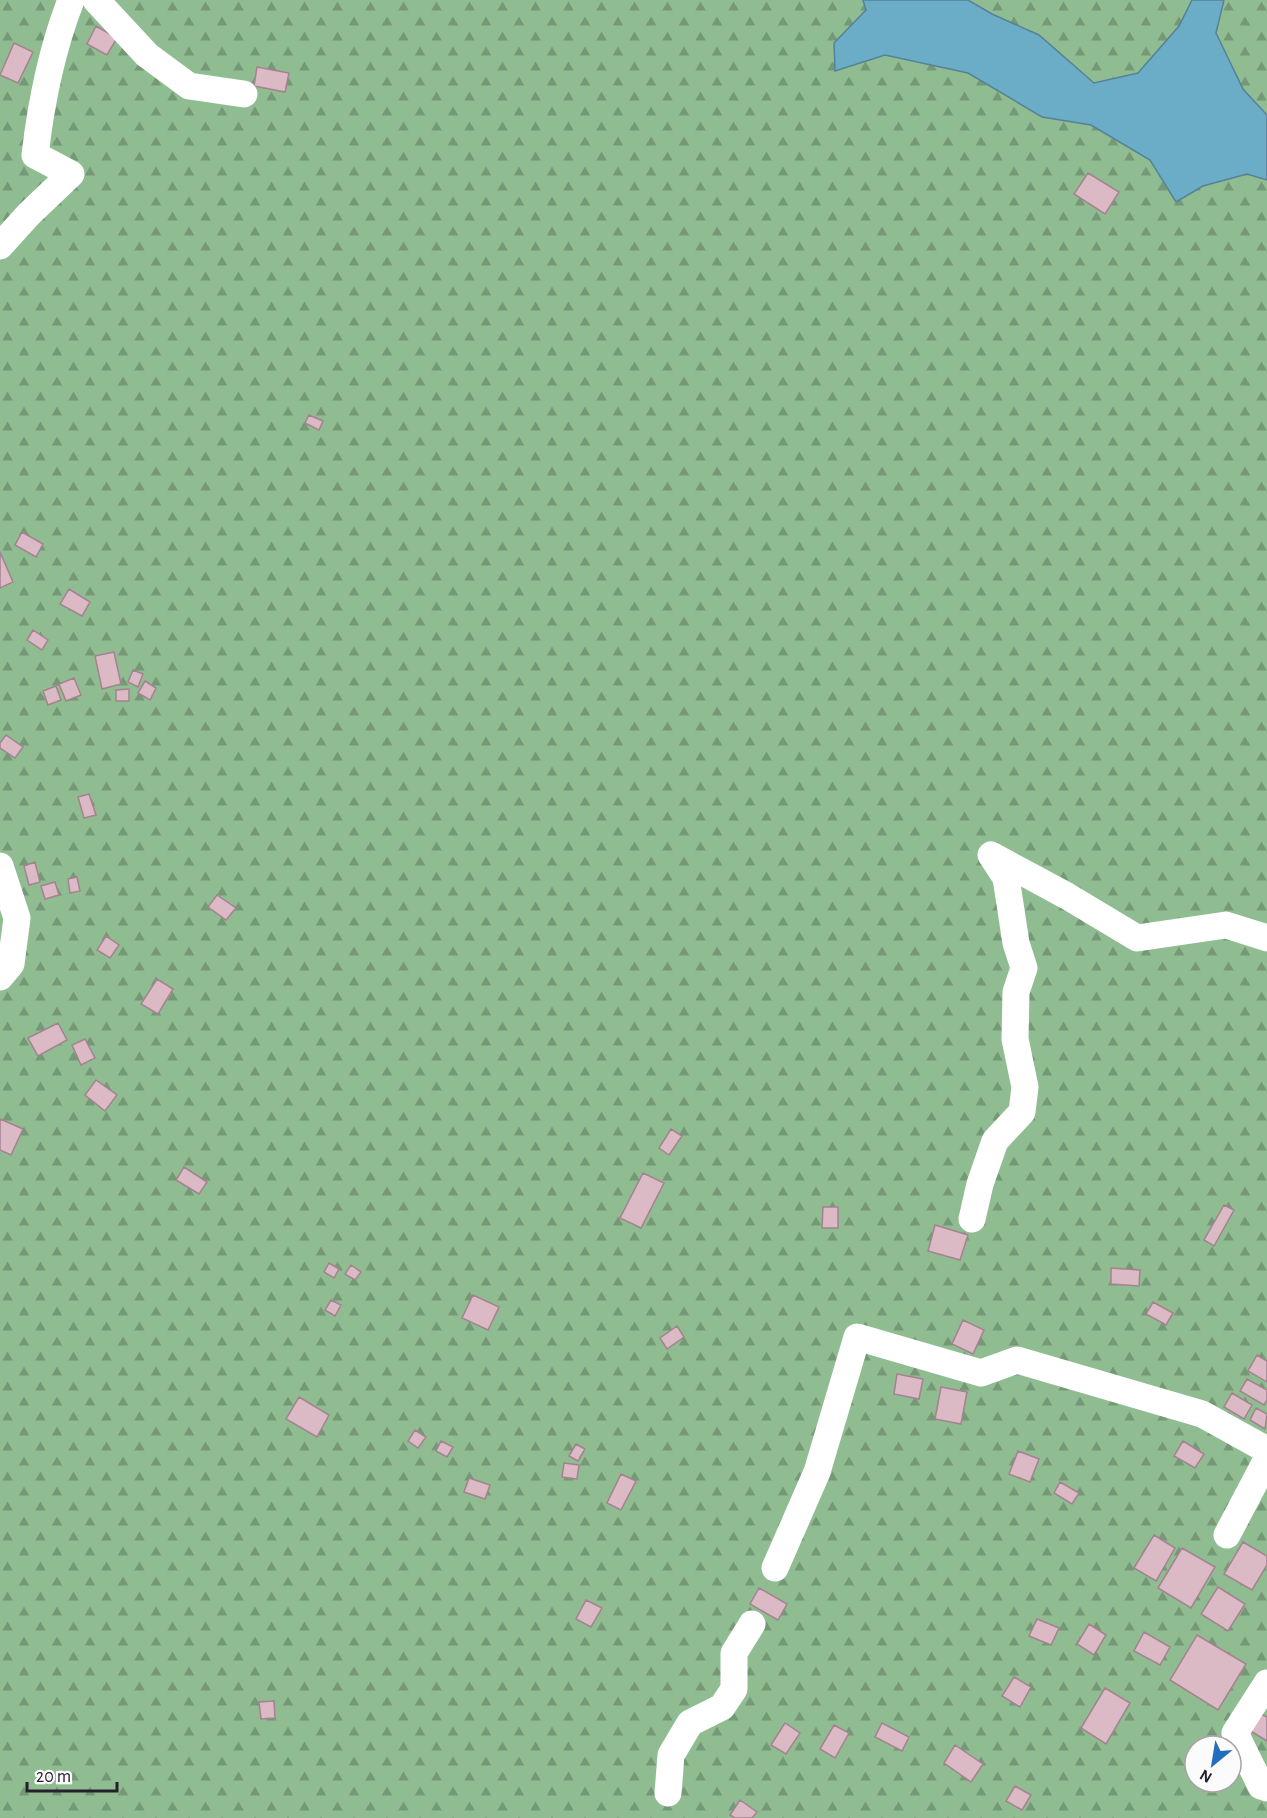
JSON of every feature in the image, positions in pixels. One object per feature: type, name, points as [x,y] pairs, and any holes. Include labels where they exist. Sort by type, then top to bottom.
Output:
[{"type":"street","points":[[0,246],[29,214],[71,174],[35,155],[39,117],[62,23],[71,0]]},
{"type":"street","points":[[96,0],[147,55],[189,86],[244,94]]},
{"type":"street","points":[[972,1219],[980,1184],[995,1141],[1022,1112],[1025,1087],[1015,1039],[1016,992],[1023,968],[1016,943],[1006,878],[991,855],[1067,896],[1137,938],[1226,925],[1267,938]]},
{"type":"street","points":[[0,866],[17,918],[11,964],[0,977]]},
{"type":"street","points":[[775,1568],[817,1473],[857,1337],[981,1373],[1017,1360],[1202,1414],[1267,1450]]},
{"type":"street","points":[[1227,1535],[1267,1460]]},
{"type":"street","points":[[668,1793],[671,1755],[690,1724],[722,1707],[734,1689],[734,1653],[752,1624]]},
{"type":"street","points":[[1267,1683],[1235,1733],[1261,1786],[1267,1788]]},
{"type":"green space","points":[[0,0],[1267,0],[1267,1818],[0,1818]]},
{"type":"water","points":[[863,0],[968,0],[992,14],[1039,35],[1094,83],[1138,73],[1179,26],[1192,0],[1224,0],[1216,33],[1243,89],[1267,115],[1267,180],[1247,174],[1203,186],[1176,202],[1150,160],[1091,125],[1042,117],[968,73],[885,55],[835,71],[834,43],[866,10]]},
{"type":"building","points":[[96,26],[117,38],[107,55],[87,44]]},
{"type":"building","points":[[14,43],[33,52],[18,83],[0,75]]},
{"type":"building","points":[[257,67],[289,73],[285,92],[254,86]]},
{"type":"building","points":[[1088,173],[1119,192],[1105,214],[1074,194]]},
{"type":"building","points":[[309,415],[323,421],[319,430],[305,423]]},
{"type":"building","points":[[22,532],[43,544],[36,557],[15,545]]},
{"type":"building","points":[[0,552],[13,582],[0,588]]},
{"type":"building","points":[[69,589],[90,602],[82,616],[60,604]]},
{"type":"building","points":[[33,630],[48,640],[42,650],[27,640]]},
{"type":"building","points":[[114,652],[121,684],[102,689],[95,656]]},
{"type":"building","points":[[133,670],[143,674],[138,687],[128,682]]},
{"type":"building","points":[[74,678],[81,695],[66,701],[59,684]]},
{"type":"building","points":[[145,681],[156,688],[150,700],[138,693]]},
{"type":"building","points":[[56,686],[61,700],[48,705],[43,691]]},
{"type":"building","points":[[129,689],[129,701],[116,701],[116,690]]},
{"type":"building","points":[[6,735],[23,747],[15,758],[0,748],[0,743]]},
{"type":"building","points":[[89,794],[96,815],[84,818],[78,797]]},
{"type":"building","points":[[35,862],[40,882],[29,885],[24,866]]},
{"type":"building","points":[[77,877],[80,891],[70,893],[68,879]]},
{"type":"building","points":[[55,882],[59,895],[45,899],[41,886]]},
{"type":"building","points":[[217,895],[236,908],[226,920],[208,907]]},
{"type":"building","points":[[106,936],[119,945],[110,958],[97,950]]},
{"type":"building","points":[[157,979],[173,989],[158,1014],[141,1004]]},
{"type":"building","points":[[58,1023],[67,1040],[38,1056],[28,1038]]},
{"type":"building","points":[[85,1039],[95,1058],[81,1065],[72,1045]]},
{"type":"building","points":[[96,1080],[117,1095],[105,1111],[85,1095]]},
{"type":"building","points":[[0,1119],[23,1129],[11,1155],[0,1150]]},
{"type":"building","points":[[671,1129],[682,1136],[669,1155],[659,1148]]},
{"type":"building","points":[[184,1167],[207,1182],[199,1194],[176,1180]]},
{"type":"building","points":[[643,1173],[664,1183],[641,1228],[620,1218]]},
{"type":"building","points":[[1224,1205],[1234,1210],[1214,1246],[1204,1240]]},
{"type":"building","points":[[823,1207],[838,1207],[838,1228],[822,1228]]},
{"type":"building","points":[[935,1225],[968,1235],[960,1260],[928,1251]]},
{"type":"building","points":[[329,1263],[339,1269],[334,1278],[324,1272]]},
{"type":"building","points":[[351,1265],[361,1272],[355,1280],[345,1274]]},
{"type":"building","points":[[1111,1268],[1140,1270],[1139,1286],[1111,1284]]},
{"type":"building","points":[[473,1295],[499,1307],[488,1330],[462,1318]]},
{"type":"building","points":[[331,1300],[341,1305],[335,1316],[325,1310]]},
{"type":"building","points":[[1153,1302],[1173,1313],[1166,1325],[1146,1314]]},
{"type":"building","points":[[963,1320],[984,1330],[973,1354],[952,1344]]},
{"type":"building","points":[[677,1326],[684,1337],[667,1349],[660,1338]]},
{"type":"building","points":[[1257,1355],[1267,1361],[1267,1382],[1248,1371]]},
{"type":"building","points":[[897,1374],[923,1379],[919,1399],[894,1394]]},
{"type":"building","points":[[1247,1379],[1267,1390],[1267,1400],[1264,1405],[1240,1391]]},
{"type":"building","points":[[941,1387],[967,1392],[961,1424],[935,1419]]},
{"type":"building","points":[[1232,1393],[1252,1405],[1244,1419],[1224,1407]]},
{"type":"building","points":[[299,1397],[329,1415],[317,1437],[286,1419]]},
{"type":"building","points":[[1256,1408],[1267,1414],[1265,1429],[1250,1420]]},
{"type":"building","points":[[415,1430],[426,1437],[418,1448],[408,1441]]},
{"type":"building","points":[[441,1441],[453,1447],[447,1457],[436,1451]]},
{"type":"building","points":[[1183,1441],[1204,1454],[1195,1468],[1174,1456]]},
{"type":"building","points":[[576,1444],[585,1449],[578,1461],[569,1456]]},
{"type":"building","points":[[1018,1451],[1039,1459],[1030,1482],[1009,1474]]},
{"type":"building","points":[[564,1463],[579,1465],[577,1479],[562,1477]]},
{"type":"building","points":[[621,1474],[636,1481],[621,1510],[607,1503]]},
{"type":"building","points":[[469,1478],[490,1485],[485,1499],[464,1492]]},
{"type":"building","points":[[1060,1482],[1079,1493],[1072,1504],[1054,1493]]},
{"type":"building","points":[[1154,1535],[1175,1548],[1156,1581],[1134,1568]]},
{"type":"building","points":[[1243,1542],[1267,1556],[1267,1565],[1252,1590],[1224,1574]]},
{"type":"building","points":[[1182,1548],[1215,1567],[1191,1608],[1158,1588]]},
{"type":"building","points":[[1218,1587],[1245,1604],[1228,1631],[1201,1614]]},
{"type":"building","points":[[759,1588],[787,1604],[778,1620],[750,1604]]},
{"type":"building","points":[[586,1600],[602,1608],[591,1627],[576,1619]]},
{"type":"building","points":[[1037,1619],[1059,1628],[1051,1645],[1029,1636]]},
{"type":"building","points":[[1089,1624],[1106,1635],[1094,1655],[1077,1644]]},
{"type":"building","points":[[1144,1632],[1170,1647],[1160,1665],[1134,1651]]},
{"type":"building","points":[[1197,1635],[1246,1664],[1218,1710],[1170,1680]]},
{"type":"building","points":[[1014,1677],[1031,1687],[1020,1707],[1002,1696]]},
{"type":"building","points":[[1105,1688],[1130,1703],[1106,1744],[1081,1728]]},
{"type":"building","points":[[274,1701],[275,1718],[261,1719],[259,1702]]},
{"type":"building","points":[[1259,1713],[1267,1717],[1267,1741],[1249,1730]]},
{"type":"building","points":[[785,1723],[800,1733],[786,1754],[771,1745]]},
{"type":"building","points":[[882,1723],[909,1737],[902,1751],[875,1737]]},
{"type":"building","points":[[834,1725],[849,1733],[835,1758],[820,1749]]},
{"type":"building","points":[[955,1745],[983,1764],[971,1782],[944,1763]]},
{"type":"building","points":[[1015,1786],[1031,1795],[1022,1810],[1006,1801]]},
{"type":"building","points":[[740,1800],[757,1812],[752,1818],[735,1818],[730,1815]]}]
